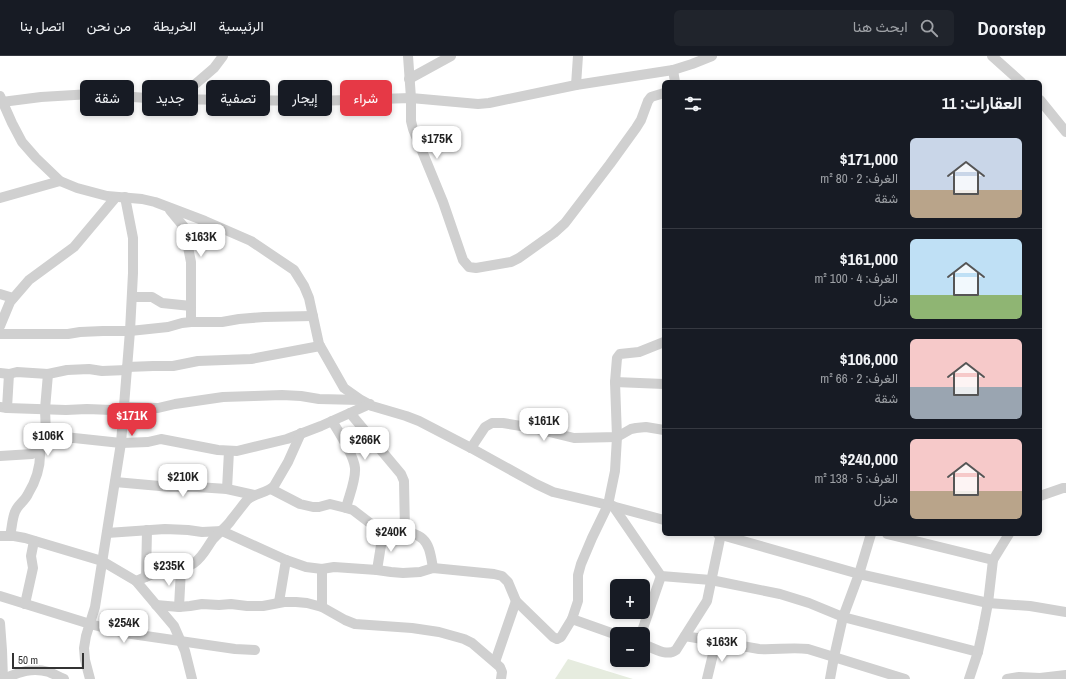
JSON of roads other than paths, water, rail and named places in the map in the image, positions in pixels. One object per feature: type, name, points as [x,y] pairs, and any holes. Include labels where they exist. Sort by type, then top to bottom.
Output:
[{"type":"street","points":[[198,82],[214,68],[223,56]]},
{"type":"street","points":[[408,56],[411,121],[413,129],[443,202],[463,260],[469,267],[476,268],[511,262],[554,233],[565,223],[636,128],[651,97],[662,94]]},
{"type":"street","points":[[409,79],[451,56]]},
{"type":"street","points":[[576,85],[578,56]]},
{"type":"street","points":[[198,99],[316,101],[411,98],[478,104],[576,85],[673,70],[692,60],[712,56]]},
{"type":"street","points":[[992,56],[1019,80]]},
{"type":"street","points":[[673,70],[675,80]]},
{"type":"street","points":[[142,97],[91,94],[41,98],[1,99],[22,142],[60,180],[77,188],[100,195],[142,199],[156,202],[251,241],[294,270],[304,286],[309,298],[320,346],[344,388],[365,402],[419,421],[472,448],[536,484],[554,492],[662,519]]},
{"type":"street","points":[[1042,102],[1066,132]]},
{"type":"street","points":[[0,198],[60,180]]},
{"type":"street","points":[[90,679],[85,660],[84,648],[95,607],[121,442],[130,331],[133,238],[120,197]]},
{"type":"street","points":[[0,326],[10,302],[29,280],[74,247],[120,197]]},
{"type":"street","points":[[168,208],[184,227],[191,262],[191,322]]},
{"type":"street","points":[[0,294],[13,298]]},
{"type":"street","points":[[132,297],[152,297],[162,303],[191,306]]},
{"type":"street","points":[[0,334],[68,334],[102,331],[130,331],[168,327],[191,322],[222,322],[264,317],[313,316]]},
{"type":"street","points":[[107,533],[165,529],[202,532],[222,531],[286,560],[306,567],[322,569],[334,567],[404,573],[420,572],[433,568],[494,574],[502,576],[508,582],[516,600],[553,637],[557,639],[561,637],[572,619],[578,601],[578,575],[581,564],[592,538],[610,505],[615,471],[617,437],[615,382],[617,358],[620,354],[639,352],[662,343]]},
{"type":"street","points":[[320,346],[251,359],[198,361],[174,366],[102,371],[81,369],[48,374],[17,372],[5,374],[3,408],[66,410],[112,410],[124,407],[158,408],[223,397],[282,395],[365,402]]},
{"type":"street","points":[[0,456],[32,454],[40,449],[46,435],[45,409],[48,374]]},
{"type":"street","points":[[615,382],[662,384]]},
{"type":"street","points":[[46,435],[121,442],[148,442],[161,439],[218,450],[237,451],[288,438],[350,413],[365,402]]},
{"type":"street","points":[[350,413],[401,474],[404,481],[405,532]]},
{"type":"street","points":[[332,421],[354,460],[354,481],[346,508]]},
{"type":"street","points":[[472,448],[485,427],[503,422],[574,438],[617,437],[631,429],[646,427],[662,430]]},
{"type":"street","points":[[136,581],[153,574],[173,572],[181,569],[195,562],[204,554],[214,539],[248,500],[254,495],[271,489],[281,475],[301,433]]},
{"type":"street","points":[[40,449],[40,464],[34,481],[28,495],[15,510],[5,536],[25,538],[102,561],[136,581],[174,626],[186,651],[192,679]]},
{"type":"street","points":[[227,489],[229,451]]},
{"type":"street","points":[[115,482],[171,487],[227,489],[254,495]]},
{"type":"street","points":[[1042,495],[1066,488]]},
{"type":"street","points":[[271,489],[300,504],[313,508],[330,504],[353,510],[383,533],[414,533],[422,539],[428,548],[433,568]]},
{"type":"street","points":[[1042,490],[1050,492]]},
{"type":"street","points":[[610,505],[661,576],[711,580],[793,598],[843,617],[978,652]]},
{"type":"street","points":[[146,577],[147,530]]},
{"type":"street","points":[[377,570],[383,533]]},
{"type":"street","points":[[650,647],[667,653],[672,653],[676,650],[685,636],[707,601],[720,536]]},
{"type":"street","points":[[727,536],[859,574],[988,603],[1030,606],[1066,612]]},
{"type":"street","points":[[830,679],[843,617],[859,574],[870,536]]},
{"type":"street","points":[[895,536],[993,560]]},
{"type":"street","points":[[969,679],[978,652],[988,603],[993,560],[1008,536]]},
{"type":"street","points":[[25,604],[33,568],[31,556],[34,541]]},
{"type":"street","points":[[279,602],[286,560]]},
{"type":"street","points":[[179,607],[181,569]]},
{"type":"street","points":[[322,569],[322,607]]},
{"type":"street","points":[[643,627],[661,576]]},
{"type":"street","points":[[0,596],[90,624],[125,633],[255,650]]},
{"type":"street","points":[[495,662],[516,600]]},
{"type":"street","points":[[156,605],[179,607],[202,604],[263,606],[279,602],[307,603],[322,607],[355,624],[412,628],[440,632],[464,639],[472,643],[500,667],[502,672],[501,679]]},
{"type":"street","points":[[572,619],[610,633]]},
{"type":"street","points":[[0,623],[3,679],[26,670],[34,669],[51,673],[64,679]]},
{"type":"street","points":[[685,636],[759,649],[808,649],[905,679]]},
{"type":"street","points":[[707,679],[716,642]]},
{"type":"street","points":[[1007,679],[1019,677],[1040,678],[1066,675]]}]
